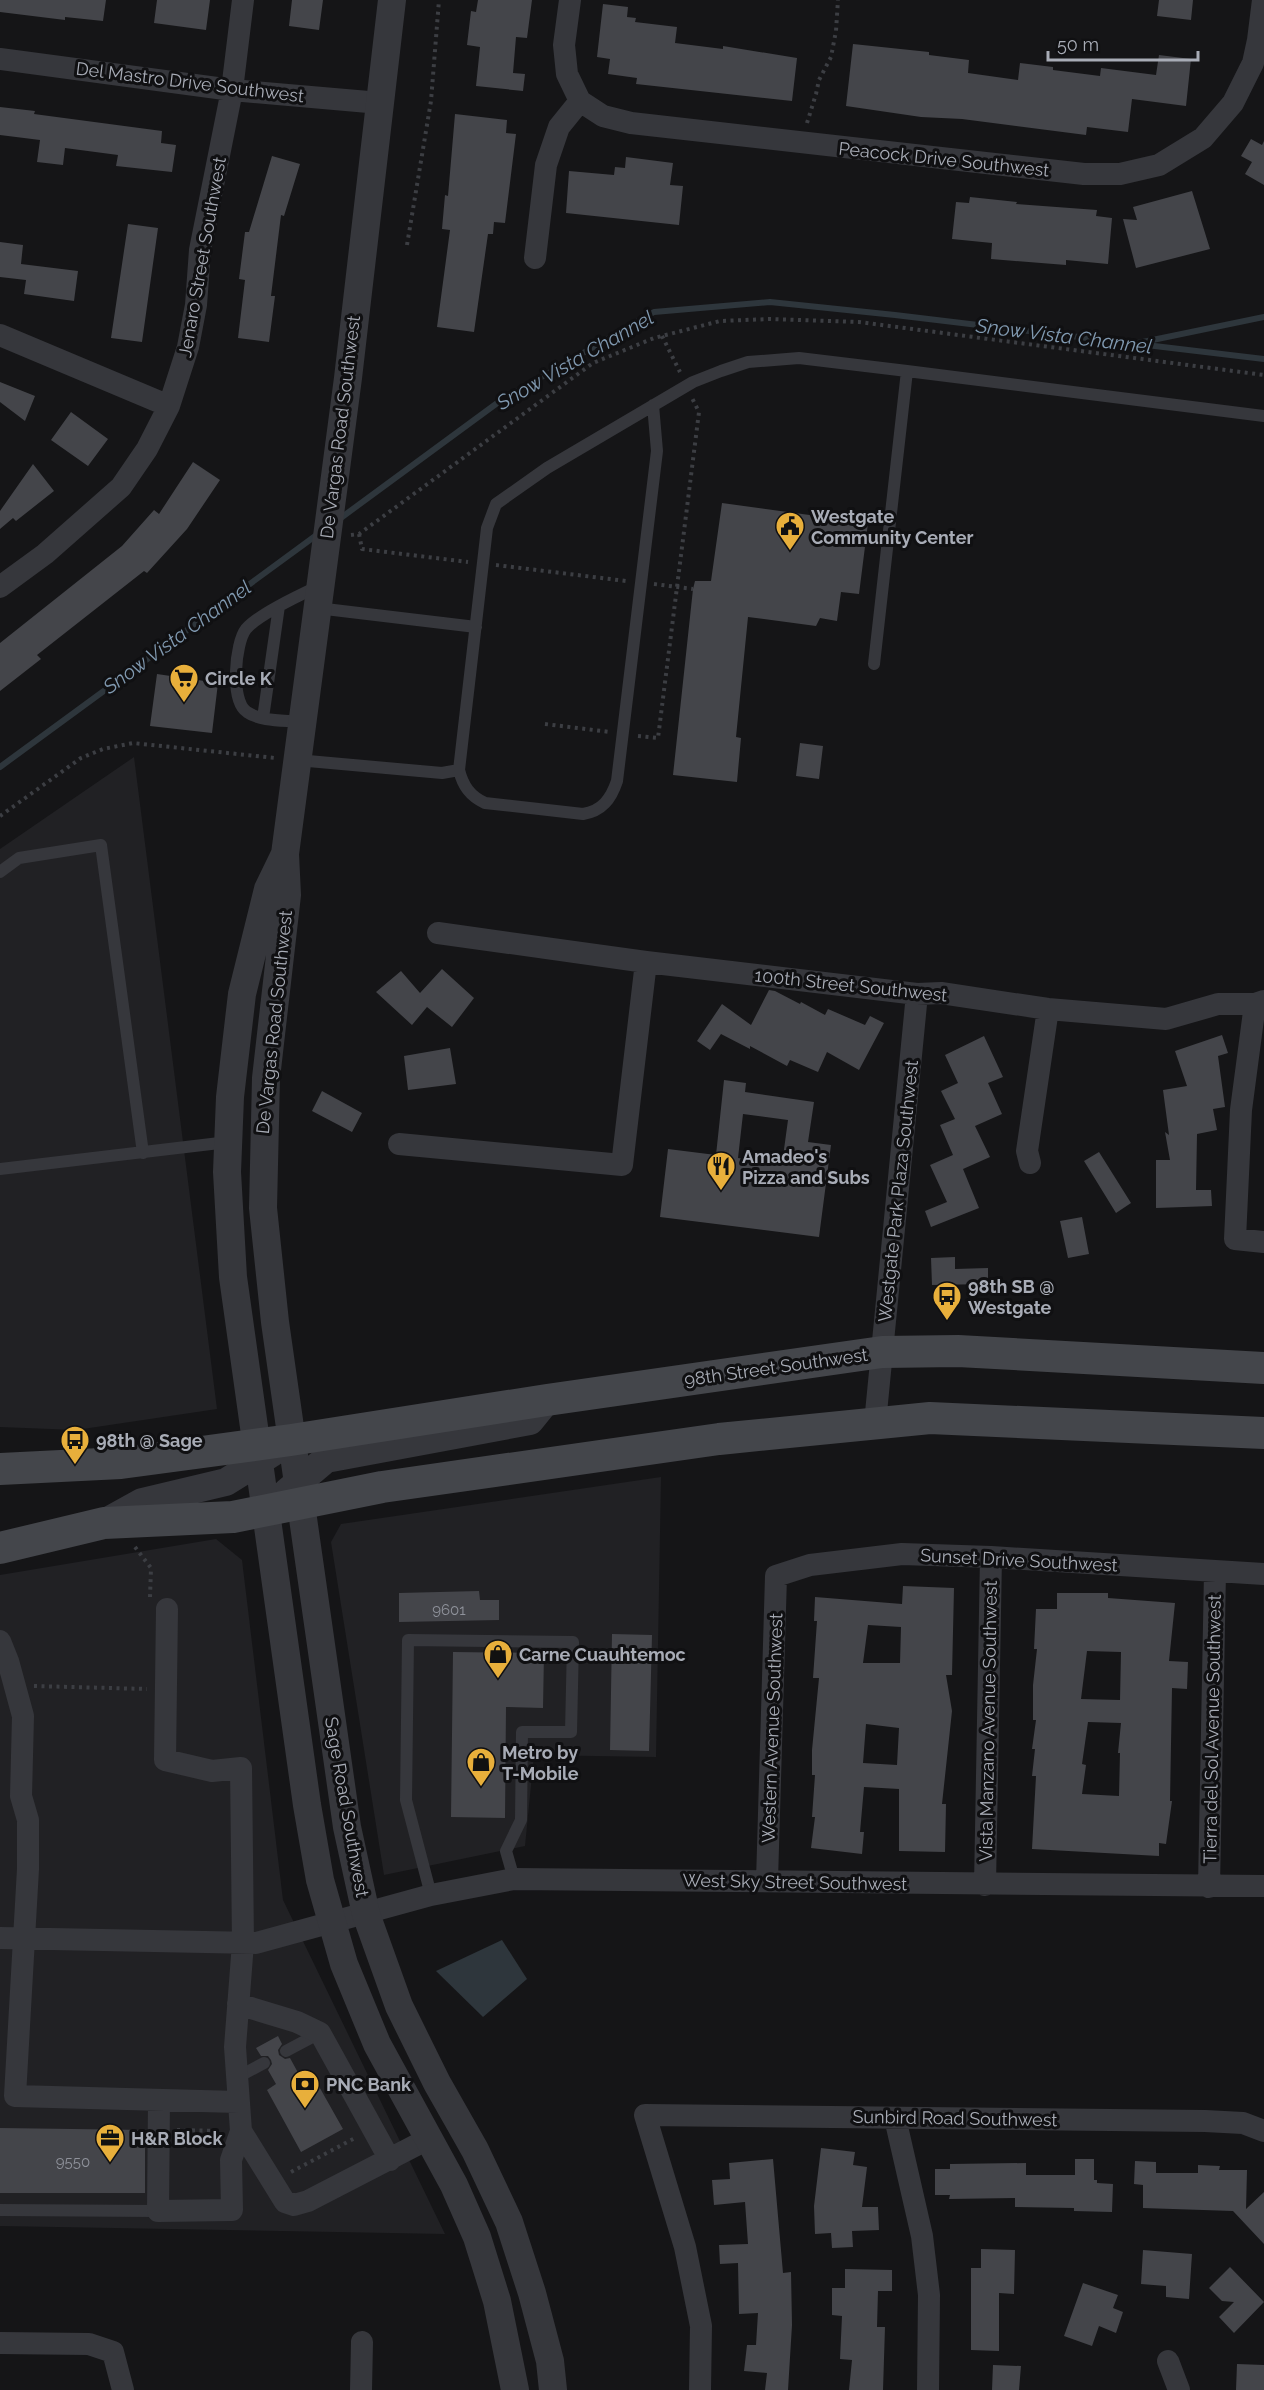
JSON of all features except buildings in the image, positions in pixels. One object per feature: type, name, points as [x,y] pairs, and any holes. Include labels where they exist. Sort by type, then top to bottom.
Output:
[{"type":"main road","name":"98th Street Southwest","points":[[0,1469],[257,1453],[291,1440],[547,1400],[882,1352],[958,1351],[1264,1368]]},
{"type":"main road","points":[[0,1548],[104,1523],[233,1517],[264,1511],[299,1493],[382,1487],[719,1439],[875,1423],[930,1418],[1264,1433]]},
{"type":"street","name":"Jenaro Street Southwest","points":[[0,586],[45,554],[121,487],[147,449],[169,405],[188,347],[196,305],[200,250],[232,90],[243,0]]},
{"type":"street","name":"De Vargas Road Southwest","points":[[291,1440],[266,1250],[262,1171],[266,1078],[287,895],[285,854],[334,478],[392,0]]},
{"type":"street","points":[[535,258],[546,165],[560,127],[580,101],[567,74],[564,45],[570,0]]},
{"type":"street","name":"Peacock Drive Southwest","points":[[580,101],[603,116],[631,123],[1084,174],[1120,174],[1159,165],[1203,138],[1233,103],[1258,66],[1258,40],[1263,0]]},
{"type":"street","name":"Del Mastro Drive Southwest","points":[[0,59],[232,90],[380,103]]},
{"type":"street","points":[[0,335],[169,405]]},
{"type":"street","name":"De Vargas Road Southwest","points":[[257,1453],[230,1247],[228,1142],[234,1051],[242,994],[268,889],[285,854]]},
{"type":"street","name":"100th Street Southwest","points":[[438,933],[646,962],[917,994],[941,993],[1048,1009],[1166,1018],[1218,1004],[1259,1003]]},
{"type":"street","points":[[399,1144],[622,1165],[646,962]]},
{"type":"street","name":"Westgate Park Plaza Southwest","points":[[875,1423],[917,994]]},
{"type":"street","points":[[1259,1003],[1241,1110],[1235,1239],[1264,1242]]},
{"type":"street","points":[[1030,1163],[1027,1151],[1048,1009]]},
{"type":"street","points":[[299,1493],[326,1459],[530,1421],[547,1400]]},
{"type":"street","name":"Sage Road Southwest","points":[[291,1440],[347,1827],[366,1914],[399,2006],[437,2083],[475,2150],[509,2222],[532,2293],[550,2361],[553,2390]]},
{"type":"street","points":[[104,1523],[142,1502],[226,1482],[257,1453]]},
{"type":"street","name":"Sage Road Southwest","points":[[257,1453],[314,1850],[332,1924],[344,1964],[377,2044],[454,2185],[477,2237],[497,2301],[515,2390]]},
{"type":"street","name":"Sunset Drive Southwest","points":[[777,1576],[810,1565],[902,1554],[991,1557],[1264,1574]]},
{"type":"street","name":"Vista Manzano Avenue Southwest","points":[[985,1885],[991,1557]]},
{"type":"street","name":"Tierra del Sol Avenue Southwest","points":[[1209,1887],[1215,1572]]},
{"type":"street","name":"Western Avenue Southwest","points":[[767,1881],[777,1576]]},
{"type":"street","points":[[158,1608],[165,1760],[212,1771],[241,1768],[243,1943],[235,2047],[241,2131],[231,2160],[232,2210],[158,2211],[159,2101]]},
{"type":"street","points":[[3,1657],[23,1716],[21,1796],[28,1820],[28,1869],[15,2096],[238,2102]]},
{"type":"street","name":"West Sky Street Southwest","points":[[0,1938],[256,1943],[431,1895],[514,1879],[1264,1886]]},
{"type":"street","points":[[238,2004],[297,2022],[320,2033],[390,2160]]},
{"type":"street","name":"Sunbird Road Southwest","points":[[700,2390],[701,2326],[685,2247],[645,2115],[1204,2121],[1243,2123],[1264,2131]]},
{"type":"street","points":[[895,2118],[922,2236],[928,2295],[928,2390]]},
{"type":"street","points":[[241,2131],[281,2197],[285,2202],[294,2205],[308,2202],[428,2139]]},
{"type":"street","points":[[361,2390],[362,2342]]},
{"type":"street","points":[[0,2343],[89,2344],[113,2352],[123,2390]]},
{"type":"street","points":[[1168,2361],[1179,2390]]},
{"type":"lane","points":[[653,405],[657,451],[617,781],[612,795],[604,805],[593,812],[583,814],[485,803],[475,798],[462,783],[459,770],[487,528],[496,504],[546,468],[653,405],[686,386],[748,362],[799,358],[1264,416]]},
{"type":"lane","points":[[874,664],[907,371]]},
{"type":"lane","points":[[302,722],[263,718],[245,712],[237,700],[235,665],[245,630],[279,606],[319,590],[476,627]]},
{"type":"lane","points":[[263,718],[279,606]]},
{"type":"lane","points":[[296,760],[442,773],[459,770]]},
{"type":"lane","points":[[0,873],[19,858],[101,845],[143,1153]]},
{"type":"lane","points":[[0,1169],[228,1142]]},
{"type":"lane","points":[[431,1895],[406,1800],[408,1640],[573,1642],[571,1732],[522,1732],[521,1820],[506,1851],[514,1879]]},
{"type":"lane","points":[[286,2051],[320,2033]]},
{"type":"lane","points":[[236,2078],[264,2062]]},
{"type":"lane","points":[[0,2210],[158,2211]]},
{"type":"path","points":[[407,245],[431,101],[439,0]]},
{"type":"path","points":[[804,129],[813,108],[819,80],[831,57],[838,0]]},
{"type":"path","points":[[326,537],[359,534],[592,363],[662,336],[720,321],[770,319],[859,322],[1264,375]]},
{"type":"path","points":[[545,724],[658,738],[699,412],[662,336]]},
{"type":"path","points":[[359,534],[362,549],[693,589]]},
{"type":"path","points":[[0,816],[81,758],[103,749],[133,743],[296,760]]},
{"type":"path","points":[[135,1546],[151,1568],[158,1608]]},
{"type":"path","points":[[16,1692],[29,1686],[149,1689],[149,1679]]},
{"type":"path","points":[[286,2164],[292,2172],[373,2129]]},
{"type":"path","points":[[159,2131],[241,2131]]},
{"type":"shaded area","points":[[134,757],[217,1409],[76,1430],[0,1427],[0,849]]},
{"type":"shaded area","points":[[661,1477],[656,1757],[534,1755],[525,1846],[384,1875],[331,1542],[341,1524]]},
{"type":"shaded area","points":[[216,1539],[242,1560],[283,1900],[445,2234],[0,2226],[0,1575]]},
{"type":"shaded area","points":[[502,1940],[527,1979],[483,2017],[436,1971]]},
{"type":"waterway","name":"Snow Vista Channel","points":[[338,520],[500,401],[654,312],[770,302],[1264,359]]},
{"type":"waterway","points":[[1138,343],[1264,317]]},
{"type":"waterway","name":"Snow Vista Channel","points":[[0,767],[318,534]]},
{"type":"place","name":"Westgate Community Center","points":[[790,552]]},
{"type":"place","name":"Circle K","points":[[184,704]]},
{"type":"place","name":"Amadeo's Pizza and Subs","points":[[721,1192]]},
{"type":"place","name":"98th SB @ Westgate","points":[[947,1322]]},
{"type":"place","name":"98th @ Sage","points":[[75,1466]]},
{"type":"place","name":"Carne Cuauhtemoc","points":[[498,1680]]},
{"type":"place","name":"Metro by T-Mobile","points":[[481,1788]]},
{"type":"place","name":"PNC Bank","points":[[305,2110]]},
{"type":"place","name":"H&R Block","points":[[110,2164]]}]
